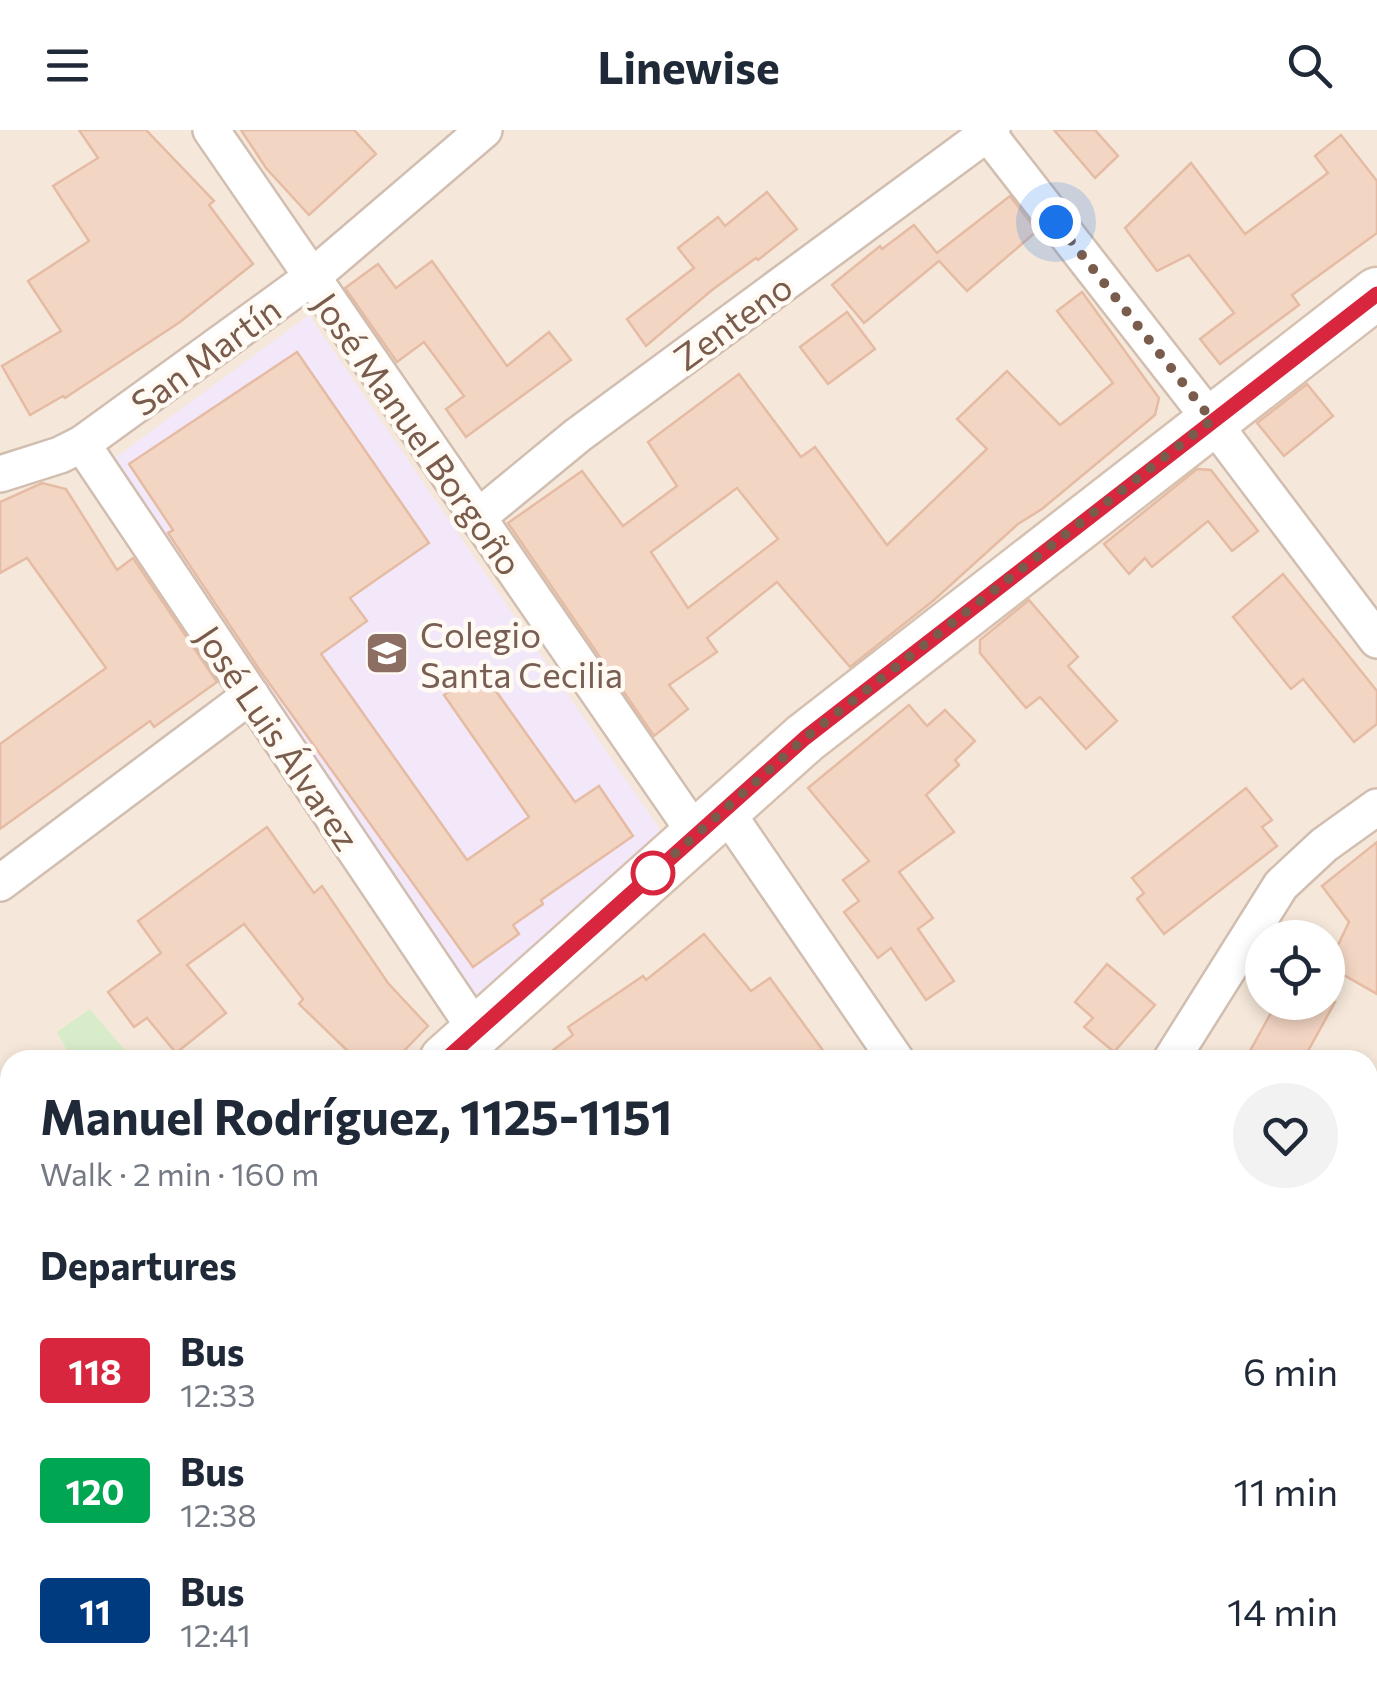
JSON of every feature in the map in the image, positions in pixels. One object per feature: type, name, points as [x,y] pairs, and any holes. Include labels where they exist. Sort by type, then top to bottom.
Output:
[{"type":"main road","points":[[460,1045],[805,738],[1377,294]]},
{"type":"street","name":"José Manuel Borgoño","points":[[212,130],[477,518],[888,1050]]},
{"type":"street","name":"San Martín","points":[[0,474],[82,444],[312,277],[484,130]]},
{"type":"street","points":[[988,131],[1377,640]]},
{"type":"street","name":"Zenteno","points":[[477,518],[578,435],[988,131]]},
{"type":"street","name":"José Luis Álvarez","points":[[82,444],[251,695],[460,1045]]},
{"type":"street","points":[[0,883],[251,695]]},
{"type":"street","points":[[1177,1050],[1281,885],[1324,845],[1377,807]]},
{"type":"shaded area","points":[[0,130],[1377,130],[1377,1050],[0,1050]]},
{"type":"shaded area","name":"Colegio Santa Cecilia","points":[[309,315],[667,840],[482,1004],[104,466]]},
{"type":"green space","points":[[90,1009],[126,1050],[67,1050],[57,1032]]},
{"type":"building","points":[[79,130],[146,130],[214,201],[209,205],[253,264],[180,322],[65,398],[30,415],[2,366],[61,331],[28,281],[89,241],[53,186],[98,158]]},
{"type":"building","points":[[241,130],[354,130],[376,154],[309,215],[266,168]]},
{"type":"building","points":[[1054,130],[1095,130],[1118,156],[1095,178]]},
{"type":"building","points":[[1341,135],[1377,181],[1377,233],[1292,295],[1299,305],[1220,364],[1200,339],[1234,313],[1189,255],[1157,271],[1125,228],[1191,163],[1245,234],[1328,173],[1315,156]]},
{"type":"building","points":[[767,192],[797,229],[712,290],[646,346],[627,319],[694,268],[678,248],[718,217],[725,226]]},
{"type":"building","points":[[1010,196],[1037,231],[967,291],[939,261],[864,323],[832,285],[880,246],[882,249],[914,225],[937,253]]},
{"type":"building","points":[[432,261],[507,366],[549,332],[571,360],[466,437],[446,409],[464,396],[424,342],[397,362],[345,288],[378,264],[396,288]]},
{"type":"building","points":[[1082,292],[1159,398],[1155,415],[1042,509],[1018,524],[934,600],[850,667],[777,582],[707,638],[717,652],[669,685],[688,709],[654,736],[508,523],[582,471],[623,526],[677,486],[648,442],[739,374],[801,457],[815,447],[887,545],[987,449],[957,419],[1007,371],[1060,425],[1113,383],[1057,311]],"holes":[[[737,488],[778,539],[688,608],[651,552]]]},
{"type":"building","points":[[847,312],[875,349],[828,384],[800,347]]},
{"type":"building","points":[[297,352],[429,543],[350,598],[367,621],[321,654],[467,860],[529,817],[444,695],[481,670],[575,802],[599,786],[633,836],[541,900],[543,904],[513,925],[519,934],[473,967],[259,669],[168,533],[173,530],[129,464]]},
{"type":"building","points":[[1307,384],[1333,416],[1284,456],[1257,423]]},
{"type":"building","points":[[1197,469],[1211,470],[1258,531],[1232,551],[1208,521],[1152,567],[1145,558],[1129,574],[1104,544]]},
{"type":"building","points":[[42,483],[66,489],[117,570],[133,558],[217,682],[154,727],[150,721],[0,829],[0,744],[106,668],[27,558],[0,573],[0,502]]},
{"type":"building","points":[[1283,574],[1377,691],[1377,724],[1354,742],[1303,679],[1291,689],[1233,617]]},
{"type":"building","points":[[1029,600],[1078,657],[1068,666],[1117,721],[1086,749],[1040,697],[1026,708],[980,653],[980,640]]},
{"type":"building","points":[[909,705],[927,726],[945,710],[975,741],[955,760],[959,765],[926,795],[954,832],[899,872],[933,918],[918,929],[954,981],[926,1000],[891,948],[878,958],[844,912],[859,901],[843,880],[869,861],[808,788]]},
{"type":"building","points":[[1246,788],[1272,820],[1262,827],[1277,846],[1164,934],[1137,899],[1144,893],[1132,878]]},
{"type":"building","points":[[267,827],[314,893],[322,886],[388,983],[428,1026],[405,1050],[347,1050],[299,1004],[303,999],[244,924],[187,965],[226,1013],[180,1050],[174,1050],[147,1018],[134,1027],[108,992],[161,953],[138,921]]},
{"type":"building","points":[[1377,842],[1377,994],[1345,976],[1345,930],[1349,922],[1322,886]]},
{"type":"building","points":[[704,934],[751,991],[770,978],[823,1050],[553,1050],[573,1035],[568,1027],[643,976],[646,980]]},
{"type":"building","points":[[1107,964],[1155,1005],[1112,1050],[1084,1027],[1093,1018],[1075,1002]]},
{"type":"building","points":[[1267,1020],[1325,1020],[1309,1050],[1251,1050]]},
{"type":"bus line","name":"118","points":[[455,1050],[805,738],[1377,294]]},
{"type":"place","name":"Colegio Santa Cecilia","points":[[387,653]]},
{"type":"route","points":[[653,873],[644,881],[805,738],[1212,420],[1056,222]]}]
